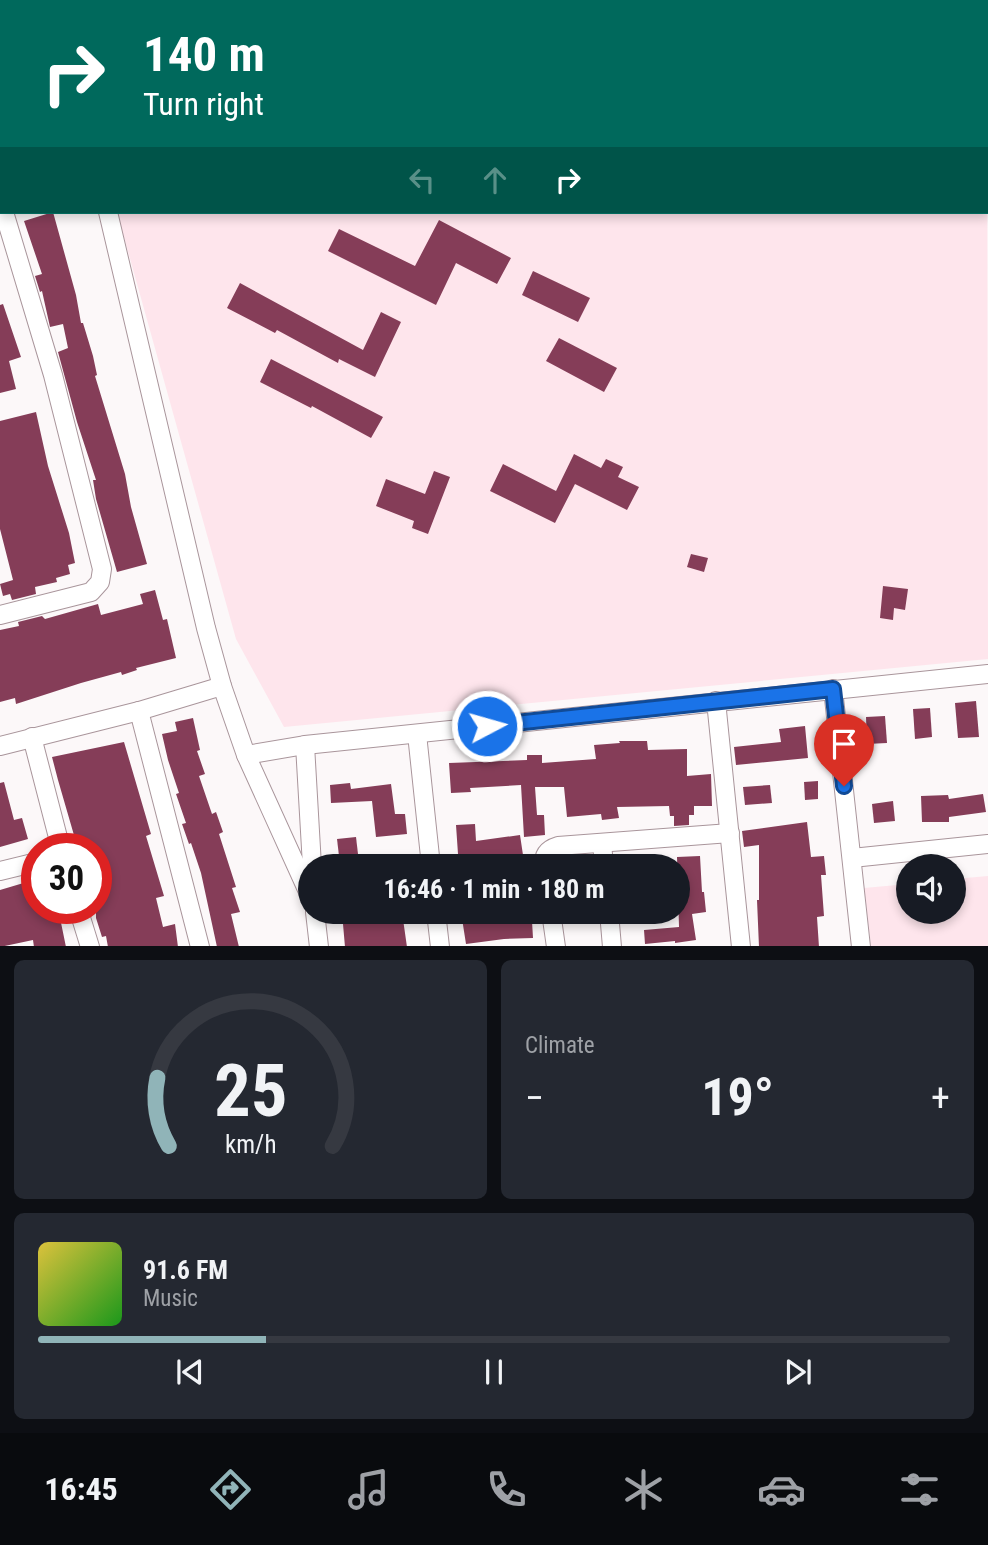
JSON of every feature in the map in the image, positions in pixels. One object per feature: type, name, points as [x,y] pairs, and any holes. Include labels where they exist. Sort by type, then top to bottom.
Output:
[{"type":"street","points":[[2,609],[92,592],[100,582],[102,569],[53,375],[5,214]]},
{"type":"street","points":[[108,214],[222,686],[246,755],[298,870]]},
{"type":"street","points":[[246,755],[305,745],[988,674]]},
{"type":"street","points":[[0,746],[139,711],[222,686]]},
{"type":"street","points":[[833,689],[860,946]]},
{"type":"street","points":[[716,701],[741,946]]},
{"type":"street","points":[[139,711],[200,946]]},
{"type":"street","points":[[417,734],[430,854]]},
{"type":"street","points":[[32,737],[57,833]]},
{"type":"street","points":[[305,745],[311,854]]},
{"type":"street","points":[[547,854],[551,848],[730,833]]},
{"type":"street","points":[[601,843],[602,854]]},
{"type":"street","points":[[852,859],[988,844]]},
{"type":"street","points":[[0,871],[21,866]]},
{"type":"street","points":[[83,924],[90,946]]},
{"type":"street","points":[[316,924],[319,946]]},
{"type":"street","points":[[437,924],[440,946]]},
{"type":"street","points":[[553,924],[556,946]]},
{"type":"street","points":[[609,924],[612,946]]},
{"type":"shaded area","points":[[118,214],[987,214],[988,659],[284,727],[236,639]]},
{"type":"shaded area","points":[[988,876],[988,946],[871,946],[864,888],[896,885],[896,924],[966,924],[966,878]]},
{"type":"building","points":[[54,214],[147,564],[117,572],[96,499],[93,480],[96,480],[58,352],[68,348],[63,324],[50,327],[42,291],[40,292],[35,276],[42,274],[24,221]]},
{"type":"building","points":[[439,220],[511,258],[497,284],[456,263],[436,305],[328,251],[339,229],[415,266]]},
{"type":"building","points":[[533,271],[590,298],[578,322],[522,295]]},
{"type":"building","points":[[240,283],[363,350],[381,312],[401,322],[375,377],[339,359],[338,363],[277,330],[275,333],[227,308]]},
{"type":"building","points":[[3,304],[21,357],[9,361],[16,389],[0,393],[0,305]]},
{"type":"building","points":[[559,338],[617,368],[604,392],[546,361]]},
{"type":"building","points":[[271,359],[383,417],[371,438],[260,382]]},
{"type":"building","points":[[36,412],[75,563],[68,565],[70,574],[56,578],[57,582],[35,587],[36,594],[12,600],[10,594],[3,596],[0,584],[13,580],[0,529],[0,421]]},
{"type":"building","points":[[574,454],[601,468],[606,459],[623,467],[618,477],[639,487],[627,510],[575,484],[555,523],[490,491],[503,464],[556,491]]},
{"type":"building","points":[[434,471],[450,477],[428,534],[412,528],[414,521],[376,506],[386,479],[425,494]]},
{"type":"building","points":[[691,554],[708,558],[704,572],[687,567]]},
{"type":"building","points":[[883,586],[908,589],[905,610],[894,608],[893,620],[880,618]]},
{"type":"building","points":[[155,590],[163,620],[167,619],[176,658],[136,668],[137,670],[122,675],[121,672],[81,683],[16,704],[15,698],[0,702],[0,630],[19,626],[18,622],[42,616],[45,619],[98,604],[101,615],[143,604],[140,594]]},
{"type":"building","points":[[976,701],[979,737],[958,738],[955,703]]},
{"type":"building","points":[[930,708],[932,737],[915,739],[913,709]]},
{"type":"building","points":[[885,716],[887,743],[867,744],[866,717]]},
{"type":"building","points":[[193,718],[200,750],[197,751],[205,774],[199,776],[212,814],[216,812],[223,832],[219,834],[236,887],[232,888],[240,912],[231,914],[239,946],[217,946],[201,873],[182,824],[186,823],[176,794],[179,793],[162,734],[177,731],[175,722]]},
{"type":"building","points":[[805,726],[808,758],[736,765],[734,747],[781,742],[779,729]]},
{"type":"building","points":[[619,741],[647,741],[648,750],[687,749],[687,776],[711,774],[712,806],[694,806],[694,815],[689,815],[689,825],[674,826],[674,816],[670,816],[669,806],[617,807],[619,818],[602,820],[601,814],[567,817],[564,787],[535,787],[537,815],[544,815],[545,835],[524,837],[521,785],[470,788],[471,792],[451,793],[449,763],[527,760],[527,755],[542,755],[542,763],[596,759],[594,745],[620,743]]},
{"type":"building","points":[[124,742],[151,834],[146,836],[164,896],[156,898],[163,927],[175,924],[178,946],[108,946],[106,936],[102,937],[98,924],[112,924],[112,833],[73,833],[52,757]]},
{"type":"building","points":[[818,781],[818,799],[805,800],[804,782]]},
{"type":"building","points":[[4,782],[14,820],[22,818],[26,833],[21,833],[21,841],[0,847],[0,783]]},
{"type":"building","points":[[350,783],[351,789],[391,784],[395,814],[405,814],[407,834],[376,837],[372,801],[331,803],[330,785]]},
{"type":"building","points":[[770,785],[772,803],[745,805],[743,787]]},
{"type":"building","points":[[983,794],[986,812],[949,817],[949,822],[922,822],[921,796],[948,795],[949,799]]},
{"type":"building","points":[[893,801],[895,821],[874,823],[872,804]]},
{"type":"building","points":[[807,822],[811,857],[824,856],[826,875],[821,875],[824,916],[817,917],[819,946],[759,946],[759,845],[744,847],[742,831]]},
{"type":"building","points":[[475,824],[476,841],[520,835],[523,854],[458,854],[456,825]]},
{"type":"building","points":[[356,837],[358,854],[339,854],[337,839]]},
{"type":"building","points":[[690,856],[700,856],[706,912],[692,914],[696,940],[645,944],[644,930],[690,924]]},
{"type":"building","points":[[21,884],[21,924],[61,924],[66,946],[34,946],[33,940],[0,946],[0,890]]},
{"type":"building","points":[[343,924],[404,924],[407,946],[345,946]]},
{"type":"building","points":[[463,924],[532,924],[533,938],[466,944]]},
{"type":"route","points":[[487,726],[833,689],[844,786]]}]
